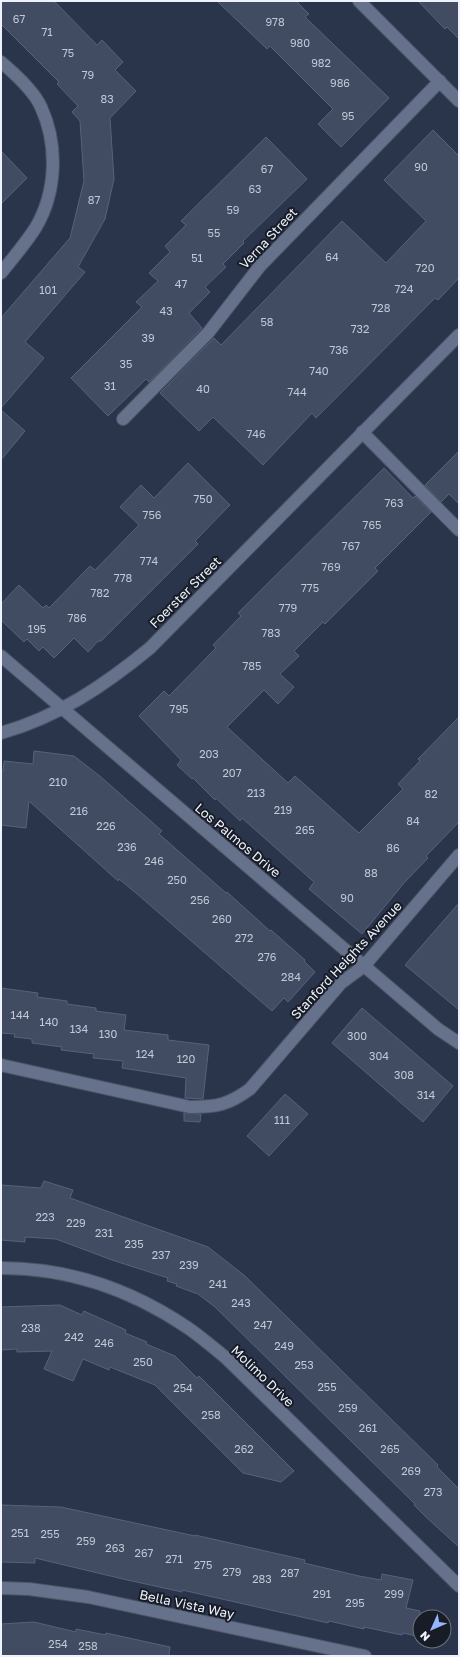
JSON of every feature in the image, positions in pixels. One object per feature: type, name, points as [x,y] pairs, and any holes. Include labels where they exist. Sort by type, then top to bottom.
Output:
[{"type":"street","points":[[359,1],[459,101]]},
{"type":"street","points":[[1,62],[17,76],[41,106],[52,138],[53,169],[49,198],[36,226],[22,248],[1,273]]},
{"type":"street","name":"Verna Street","points":[[123,419],[208,333],[260,266],[440,81]]},
{"type":"street","name":"Foerster Street","points":[[1,733],[63,709],[121,672],[150,648],[459,335]]},
{"type":"street","points":[[362,432],[459,530]]},
{"type":"street","name":"Los Palmos Drive","points":[[1,656],[438,1029],[459,1043]]},
{"type":"street","name":"Stanford Heights Avenue","points":[[1,1065],[190,1107],[211,1107],[235,1100],[250,1089],[341,983],[364,966],[459,855]]},
{"type":"street","name":"Molimo Drive","points":[[1,1268],[19,1268],[64,1274],[108,1286],[150,1304],[189,1328],[226,1358],[459,1586]]},
{"type":"street","name":"Bella Vista Way","points":[[1,1588],[29,1589],[88,1597],[365,1656]]},
{"type":"building","points":[[1,1],[54,1],[97,45],[102,40],[123,62],[115,70],[136,91],[110,118],[114,179],[105,219],[78,267],[85,272],[25,342],[44,358],[1,408],[1,318],[70,238],[84,181],[80,121],[72,112],[78,106],[57,84],[59,82],[1,24]]},
{"type":"building","points":[[217,1],[296,1],[309,14],[305,17],[389,98],[341,147],[318,124],[333,109],[270,46],[267,49]]},
{"type":"building","points":[[418,1],[459,1],[459,39],[447,27],[445,29]]},
{"type":"building","points":[[433,130],[459,156],[459,278],[438,300],[435,298],[316,418],[312,413],[263,465],[213,417],[199,431],[160,393],[214,338],[221,345],[342,221],[386,263],[426,221],[384,180]]},
{"type":"building","points":[[266,137],[307,179],[243,241],[244,243],[223,264],[226,267],[205,287],[210,292],[189,313],[202,328],[149,382],[146,379],[108,416],[71,378],[142,307],[136,302],[158,281],[149,273],[170,252],[165,246],[186,225],[181,221]]},
{"type":"building","points":[[1,151],[27,178],[1,204]]},
{"type":"building","points":[[1,410],[25,431],[1,460]]},
{"type":"building","points":[[459,451],[459,504],[449,494],[441,502],[425,485]]},
{"type":"building","points":[[188,463],[230,505],[195,541],[198,544],[101,641],[98,641],[88,652],[74,638],[54,658],[43,647],[39,651],[27,639],[24,642],[1,620],[1,604],[19,585],[43,608],[46,605],[49,608],[90,566],[95,570],[139,525],[120,507],[141,485],[154,498]]},
{"type":"building","points":[[384,468],[413,498],[415,496],[431,512],[375,568],[378,571],[325,624],[323,622],[294,651],[299,656],[280,674],[294,687],[278,704],[264,690],[227,727],[288,783],[295,776],[359,833],[403,789],[398,784],[420,761],[418,759],[459,717],[459,822],[426,856],[428,858],[404,883],[362,934],[309,889],[314,882],[242,818],[240,821],[216,798],[215,800],[193,778],[192,779],[177,765],[181,760],[139,716],[164,691],[169,696],[216,648],[213,645],[241,616],[238,613]]},
{"type":"building","points":[[34,751],[74,756],[101,777],[162,831],[159,834],[305,960],[304,961],[315,972],[288,1002],[284,998],[272,1011],[136,893],[119,879],[118,881],[29,801],[26,828],[1,825],[1,771],[3,771],[4,761],[33,764]]},
{"type":"building","points":[[459,903],[459,1010],[405,965]]},
{"type":"building","points":[[1,988],[38,993],[37,997],[67,1001],[67,1004],[96,1008],[96,1011],[126,1015],[124,1030],[168,1035],[168,1040],[209,1045],[203,1099],[185,1098],[186,1078],[122,1068],[123,1061],[93,1058],[94,1054],[61,1050],[62,1047],[32,1043],[32,1039],[14,1037],[15,1034],[1,1033]]},
{"type":"building","points":[[362,1008],[453,1086],[423,1122],[332,1043]]},
{"type":"building","points":[[285,1094],[308,1114],[269,1156],[247,1136]]},
{"type":"building","points":[[184,1113],[201,1114],[200,1122],[184,1121]]},
{"type":"building","points":[[44,1181],[73,1190],[70,1198],[208,1247],[245,1276],[438,1465],[437,1467],[459,1489],[459,1547],[427,1518],[414,1505],[415,1504],[215,1307],[198,1294],[176,1286],[177,1284],[167,1281],[168,1278],[112,1260],[56,1239],[25,1237],[25,1242],[1,1240],[1,1185],[41,1188]]},
{"type":"building","points":[[60,1305],[82,1315],[84,1311],[126,1330],[125,1333],[147,1342],[146,1344],[175,1356],[197,1378],[199,1376],[294,1471],[281,1482],[243,1473],[155,1385],[110,1367],[109,1370],[83,1359],[73,1381],[44,1369],[52,1351],[17,1352],[17,1349],[1,1350],[1,1307]]},
{"type":"building","points":[[1,1505],[61,1507],[305,1560],[304,1563],[359,1576],[381,1580],[382,1574],[413,1580],[406,1608],[412,1609],[412,1635],[403,1633],[402,1635],[364,1627],[364,1629],[329,1621],[328,1623],[182,1590],[182,1592],[123,1579],[35,1558],[35,1563],[1,1562]]},
{"type":"building","points":[[34,1622],[76,1632],[76,1629],[106,1635],[106,1633],[170,1647],[169,1656],[1,1656],[1,1624]]}]
